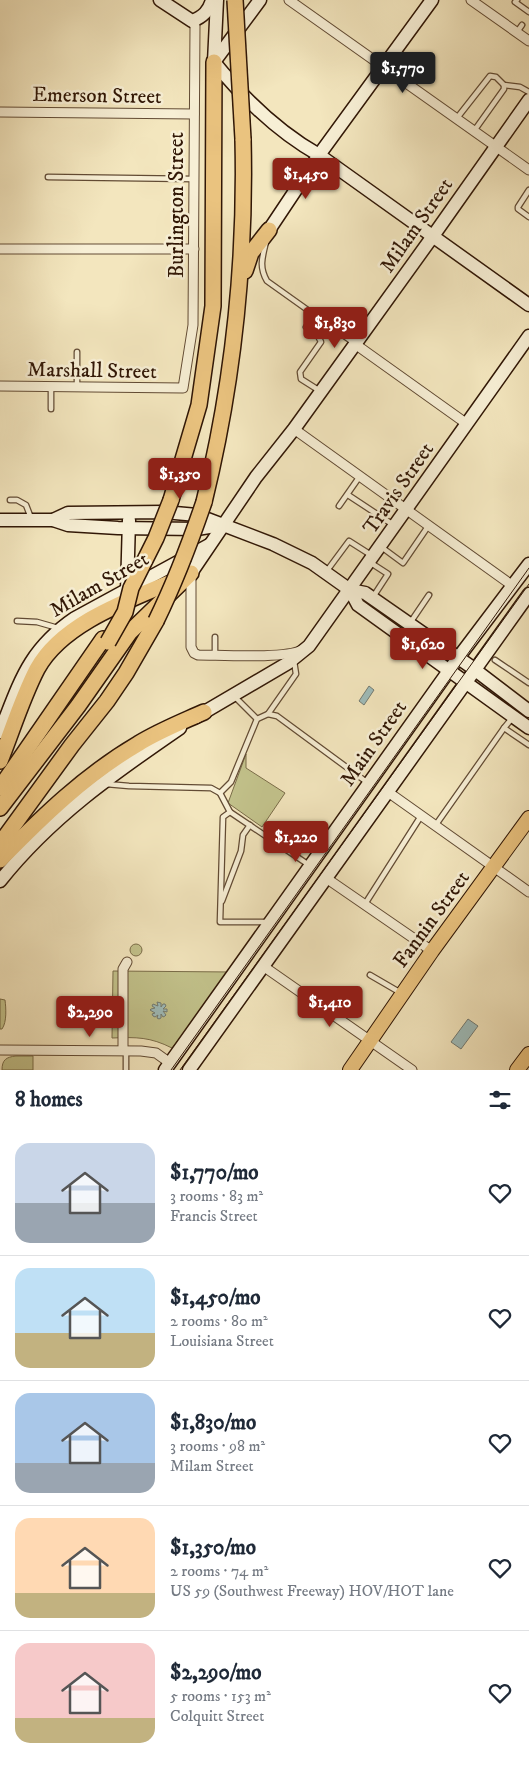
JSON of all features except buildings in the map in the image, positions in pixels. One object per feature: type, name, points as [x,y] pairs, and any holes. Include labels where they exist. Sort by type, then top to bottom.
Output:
[{"type":"highway","points":[[0,844],[156,621],[190,544],[204,502],[214,462],[225,398],[240,286],[244,186],[235,0]]},
{"type":"highway","points":[[0,808],[6,790],[16,774],[94,666],[105,640],[125,612],[129,589],[156,538],[171,500],[199,405],[213,306],[214,62]]},
{"type":"highway","points":[[240,286],[251,253],[269,230]]},
{"type":"highway","points":[[6,790],[78,706],[130,632],[191,573]]},
{"type":"highway","points":[[0,761],[38,668],[57,644],[78,627],[106,612],[191,573]]},
{"type":"highway","points":[[0,822],[80,716],[123,670]]},
{"type":"highway","points":[[0,860],[46,813],[87,778],[138,743],[204,712]]},
{"type":"main road","points":[[160,0],[192,21],[205,15],[209,10],[212,0]]},
{"type":"main road","points":[[217,0],[214,62],[231,83],[264,115],[300,144],[319,155],[529,305]]},
{"type":"main road","points":[[214,62],[260,0]]},
{"type":"main road","points":[[269,230],[319,155],[432,0]]},
{"type":"main road","name":"Milam Street","points":[[191,573],[256,477],[294,430],[434,236],[495,146],[529,100]]},
{"type":"main road","name":"Travis Street","points":[[0,881],[19,857],[53,823],[101,783],[204,712],[294,658],[309,646],[529,336]]},
{"type":"main road","points":[[129,512],[129,589]]},
{"type":"main road","points":[[53,520],[68,513],[164,512],[197,515],[273,544],[312,563],[350,590],[366,594],[528,709]]},
{"type":"main road","points":[[0,520],[53,520],[68,525],[128,528],[197,529],[222,525]]},
{"type":"main road","name":"Milam Street","points":[[0,732],[32,658],[59,629],[75,618],[212,544]]},
{"type":"main road","name":"Main Street","points":[[168,1066],[458,658],[529,564]]},
{"type":"main road","points":[[350,590],[358,605],[529,728]]},
{"type":"main road","name":"Main Street","points":[[189,1070],[529,595]]},
{"type":"main road","name":"Fannin Street","points":[[350,1070],[432,951],[529,818]]},
{"type":"main road","points":[[517,1070],[529,1054]]},
{"type":"street","points":[[289,0],[529,170]]},
{"type":"street","points":[[471,0],[520,29],[529,41]]},
{"type":"street","name":"Burlington Street","points":[[183,388],[193,325],[195,26],[192,21]]},
{"type":"street","name":"Emerson Street","points":[[0,112],[194,114]]},
{"type":"street","points":[[0,249],[194,249]]},
{"type":"street","points":[[355,344],[467,424]]},
{"type":"street","name":"Marshall Street","points":[[0,386],[183,388]]},
{"type":"street","points":[[294,430],[513,586]]},
{"type":"street","points":[[191,573],[190,647],[194,653],[198,655],[280,655],[297,652],[309,646]]},
{"type":"street","points":[[388,792],[529,892]]},
{"type":"street","points":[[326,878],[432,951]]},
{"type":"street","points":[[124,1050],[123,970],[127,962]]},
{"type":"street","points":[[263,966],[412,1070]]},
{"type":"street","points":[[0,1050],[124,1050],[156,1053],[168,1066]]},
{"type":"lane","points":[[517,0],[515,2],[529,12]]},
{"type":"lane","points":[[457,118],[490,76],[496,77],[504,85],[520,87],[529,92]]},
{"type":"lane","points":[[474,131],[504,89],[504,85]]},
{"type":"lane","points":[[48,177],[194,179]]},
{"type":"lane","points":[[529,190],[518,206],[518,209],[529,217]]},
{"type":"lane","points":[[269,230],[261,260],[262,272],[267,281],[355,344]]},
{"type":"lane","points":[[314,314],[306,327],[317,334],[321,342],[300,372],[301,379],[321,391]]},
{"type":"lane","points":[[77,352],[77,387]]},
{"type":"lane","points":[[50,409],[51,386]]},
{"type":"lane","points":[[339,506],[360,476]]},
{"type":"lane","points":[[348,495],[395,526]]},
{"type":"lane","points":[[10,500],[17,500],[26,505],[31,520]]},
{"type":"lane","points":[[326,573],[349,540],[374,555],[403,563],[428,525]]},
{"type":"lane","points":[[372,598],[388,574],[374,555]]},
{"type":"lane","points":[[409,624],[429,595]]},
{"type":"lane","points":[[17,621],[37,622],[59,629]]},
{"type":"lane","points":[[215,638],[215,655]]},
{"type":"lane","points":[[220,793],[231,782],[257,719],[268,714],[296,674],[294,658]]},
{"type":"lane","points":[[495,660],[529,683]]},
{"type":"lane","points":[[233,695],[257,719]]},
{"type":"lane","points":[[268,714],[276,716],[369,784]]},
{"type":"lane","points":[[435,826],[513,717]]},
{"type":"lane","points":[[504,728],[529,746]]},
{"type":"lane","points":[[101,783],[129,786],[211,788],[220,793],[230,812],[310,866]]},
{"type":"lane","points":[[230,812],[223,817],[220,922],[264,922],[269,924]]},
{"type":"lane","points":[[365,904],[421,816]]},
{"type":"lane","points":[[221,904],[241,851],[243,835],[250,826]]},
{"type":"lane","points":[[370,975],[402,994]]},
{"type":"lane","points":[[124,1050],[126,1070]]},
{"type":"green space","points":[[246,754],[246,768],[285,793],[262,827],[228,803]]},
{"type":"green space","points":[[134,944],[138,944],[142,950],[138,956],[134,956],[130,952],[130,948]]},
{"type":"green space","points":[[113,971],[233,972],[172,1048],[143,1038],[112,1038]]},
{"type":"green space","points":[[0,999],[5,1000],[6,1007],[2,1029],[0,1029]]},
{"type":"green space","points":[[16,1056],[33,1056],[33,1070],[2,1070],[5,1060]]},
{"type":"water","points":[[369,686],[374,690],[364,705],[359,701]]},
{"type":"water","points":[[157,1002],[161,1003],[161,1007],[165,1004],[166,1006],[163,1009],[167,1009],[167,1012],[163,1011],[166,1015],[163,1017],[161,1014],[159,1019],[157,1018],[158,1015],[153,1016],[152,1014],[155,1013],[150,1010],[155,1008],[152,1006],[153,1004],[158,1006]]},
{"type":"water","points":[[468,1019],[478,1026],[461,1049],[451,1042]]},
{"type":"tram line","points":[[171,1070],[529,568]]},
{"type":"tram line","points":[[180,1070],[529,584]]}]
